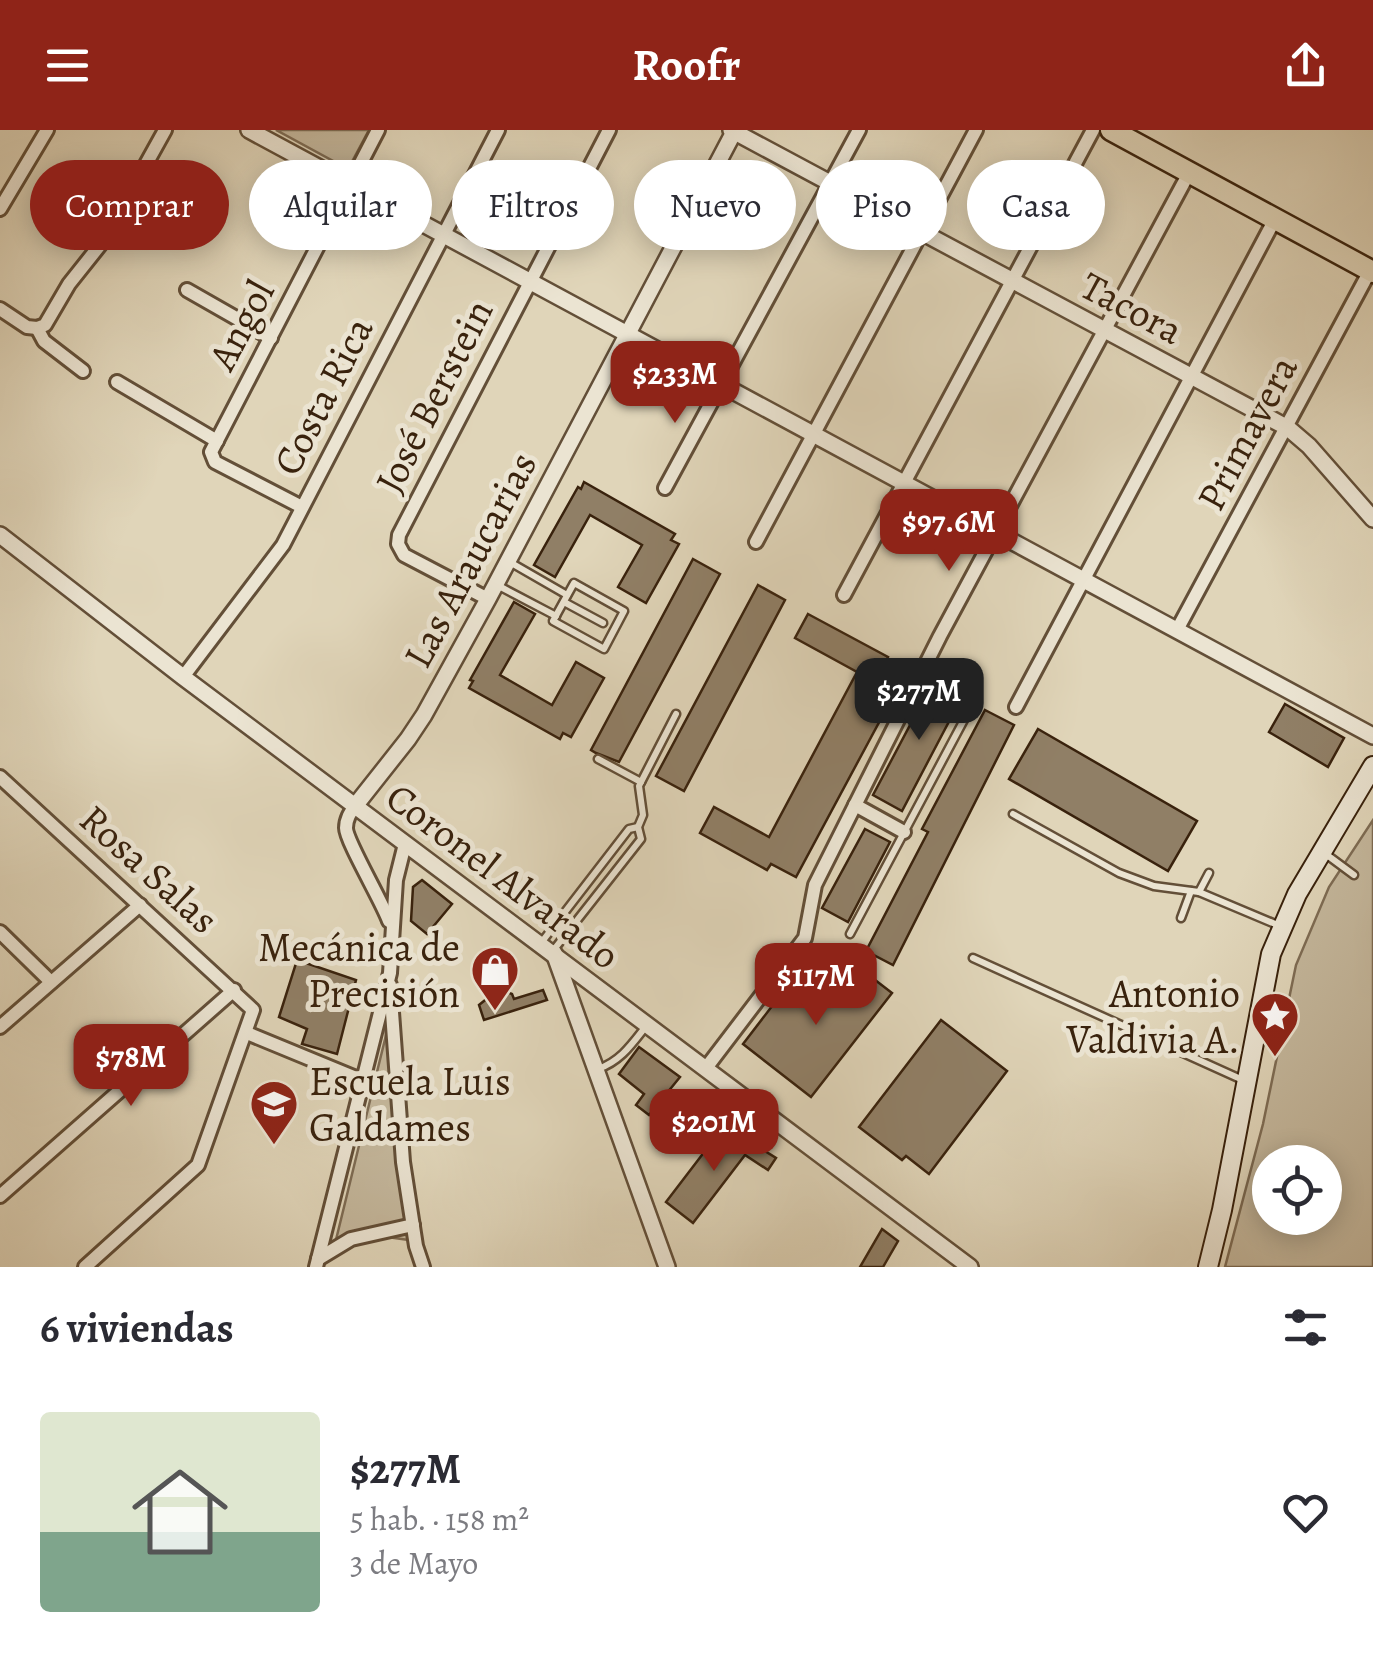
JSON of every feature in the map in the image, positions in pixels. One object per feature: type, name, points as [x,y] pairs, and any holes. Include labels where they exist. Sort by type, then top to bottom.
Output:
[{"type":"main road","points":[[1111,130],[1372,269]]},
{"type":"main road","points":[[1208,1267],[1270,954],[1322,851],[1373,766]]},
{"type":"street","points":[[0,210],[47,130]]},
{"type":"street","points":[[0,309],[28,327],[44,324],[104,240],[165,130]]},
{"type":"street","points":[[250,130],[305,160]]},
{"type":"street","name":"Angol","points":[[363,160],[378,130]]},
{"type":"street","name":"Costa Rica","points":[[183,677],[275,558],[498,130]]},
{"type":"street","name":"José Berstein","points":[[492,591],[404,555],[398,540],[610,130]]},
{"type":"street","name":"Tacora","points":[[733,130],[816,176]]},
{"type":"street","name":"Las Araucarias","points":[[354,806],[416,727],[508,562],[733,130]]},
{"type":"street","points":[[843,160],[859,130]]},
{"type":"street","points":[[947,185],[976,130]]},
{"type":"street","points":[[844,595],[1093,130]]},
{"type":"street","points":[[706,1068],[805,938],[815,885],[940,636],[1190,173]]},
{"type":"street","points":[[666,488],[816,211]]},
{"type":"street","points":[[1016,707],[1275,219]]},
{"type":"street","points":[[432,229],[1373,736]]},
{"type":"street","name":"Tacora","points":[[947,245],[1288,428],[1309,446],[1373,519]]},
{"type":"street","name":"Angol","points":[[217,440],[317,250]]},
{"type":"street","points":[[756,542],[912,250]]},
{"type":"street","name":"Primavera","points":[[1177,630],[1372,269]]},
{"type":"street","points":[[187,290],[271,338]]},
{"type":"street","points":[[37,328],[44,342],[83,371]]},
{"type":"street","points":[[118,382],[217,440],[211,452],[213,460],[302,508]]},
{"type":"street","name":"Coronel Alvarado","points":[[0,535],[183,677],[970,1267]]},
{"type":"street","name":"Rosa Salas","points":[[0,778],[234,990],[253,1010],[248,1033]]},
{"type":"street","points":[[855,805],[904,832]]},
{"type":"street","points":[[354,806],[346,823],[347,835],[392,926]]},
{"type":"street","points":[[405,844],[399,861],[390,973],[403,1162],[423,1267]]},
{"type":"street","points":[[0,1027],[140,904]]},
{"type":"street","points":[[0,932],[52,982]]},
{"type":"street","points":[[549,950],[574,1008],[667,1267]]},
{"type":"street","points":[[317,1263],[390,973]]},
{"type":"street","points":[[574,1008],[578,992],[596,985]]},
{"type":"street","points":[[0,1196],[234,990]]},
{"type":"street","points":[[85,1267],[198,1165],[248,1033],[361,1080]]},
{"type":"street","points":[[317,1263],[351,1239],[413,1225]]},
{"type":"lane","points":[[508,562],[603,623]]},
{"type":"lane","points":[[574,583],[624,612],[604,649],[554,620],[556,616],[574,583]]},
{"type":"lane","points":[[492,591],[556,616]]},
{"type":"lane","points":[[850,934],[974,701]]},
{"type":"lane","points":[[549,950],[640,838],[641,782],[676,714]]},
{"type":"lane","points":[[598,759],[641,782]]},
{"type":"lane","points":[[1013,814],[1119,873],[1154,886],[1195,892],[1281,927]]},
{"type":"lane","points":[[549,950],[629,829],[638,826]]},
{"type":"lane","points":[[1322,851],[1354,875]]},
{"type":"lane","points":[[1181,918],[1209,873]]},
{"type":"lane","points":[[974,958],[1246,1082]]},
{"type":"lane","points":[[596,1069],[613,1064],[648,1024]]},
{"type":"shaded area","points":[[276,130],[369,130],[353,160],[331,160]]},
{"type":"shaded area","points":[[1373,820],[1373,1267],[1225,1267],[1252,1165],[1252,1235],[1342,1235],[1342,1145],[1257,1145],[1296,965],[1329,887]]},
{"type":"shaded area","points":[[388,1027],[416,1241],[380,1236],[333,1252]]},
{"type":"building","points":[[584,482],[675,534],[671,540],[679,544],[646,603],[618,587],[642,545],[590,515],[555,577],[534,565]]},
{"type":"building","points":[[693,559],[720,574],[619,762],[596,753],[591,750]]},
{"type":"building","points":[[758,585],[785,600],[684,791],[656,776]]},
{"type":"building","points":[[514,602],[535,614],[500,675],[552,705],[576,662],[604,678],[571,737],[563,733],[560,739],[469,688]]},
{"type":"building","points":[[808,614],[888,657],[885,663],[905,674],[796,877],[771,864],[767,870],[700,833],[714,807],[769,837],[857,672],[795,638]]},
{"type":"building","points":[[936,676],[965,691],[902,811],[873,795]]},
{"type":"building","points":[[1285,704],[1344,738],[1328,767],[1269,732]]},
{"type":"building","points":[[985,710],[1014,725],[893,965],[866,951],[928,832],[922,829]]},
{"type":"building","points":[[1038,729],[1197,821],[1168,871],[1009,779]]},
{"type":"building","points":[[865,829],[890,842],[848,922],[822,908]]},
{"type":"building","points":[[422,880],[452,904],[427,934],[411,921],[413,887]]},
{"type":"building","points":[[297,960],[356,980],[337,1054],[302,1044],[307,1029],[279,1017]]},
{"type":"building","points":[[853,963],[892,993],[811,1097],[743,1044],[792,980],[822,1004]]},
{"type":"building","name":"Mecánica de Precisión","points":[[499,989],[512,994],[514,999],[543,990],[547,1000],[484,1020],[479,1005]]},
{"type":"building","points":[[941,1020],[1007,1071],[929,1174],[906,1156],[902,1160],[859,1127]]},
{"type":"building","points":[[639,1047],[680,1077],[649,1115],[636,1105],[644,1094],[619,1074]]},
{"type":"building","points":[[736,1133],[776,1158],[768,1170],[745,1155],[693,1223],[666,1202],[718,1134],[729,1142]]},
{"type":"building","points":[[882,1229],[898,1241],[883,1267],[860,1267]]},
{"type":"place","name":"Mecánica de Precisión","points":[[495,1012]]},
{"type":"place","name":"Antonio Valdivia A.","points":[[1275,1058]]},
{"type":"place","name":"Escuela Luis Galdames","points":[[274,1146]]}]
